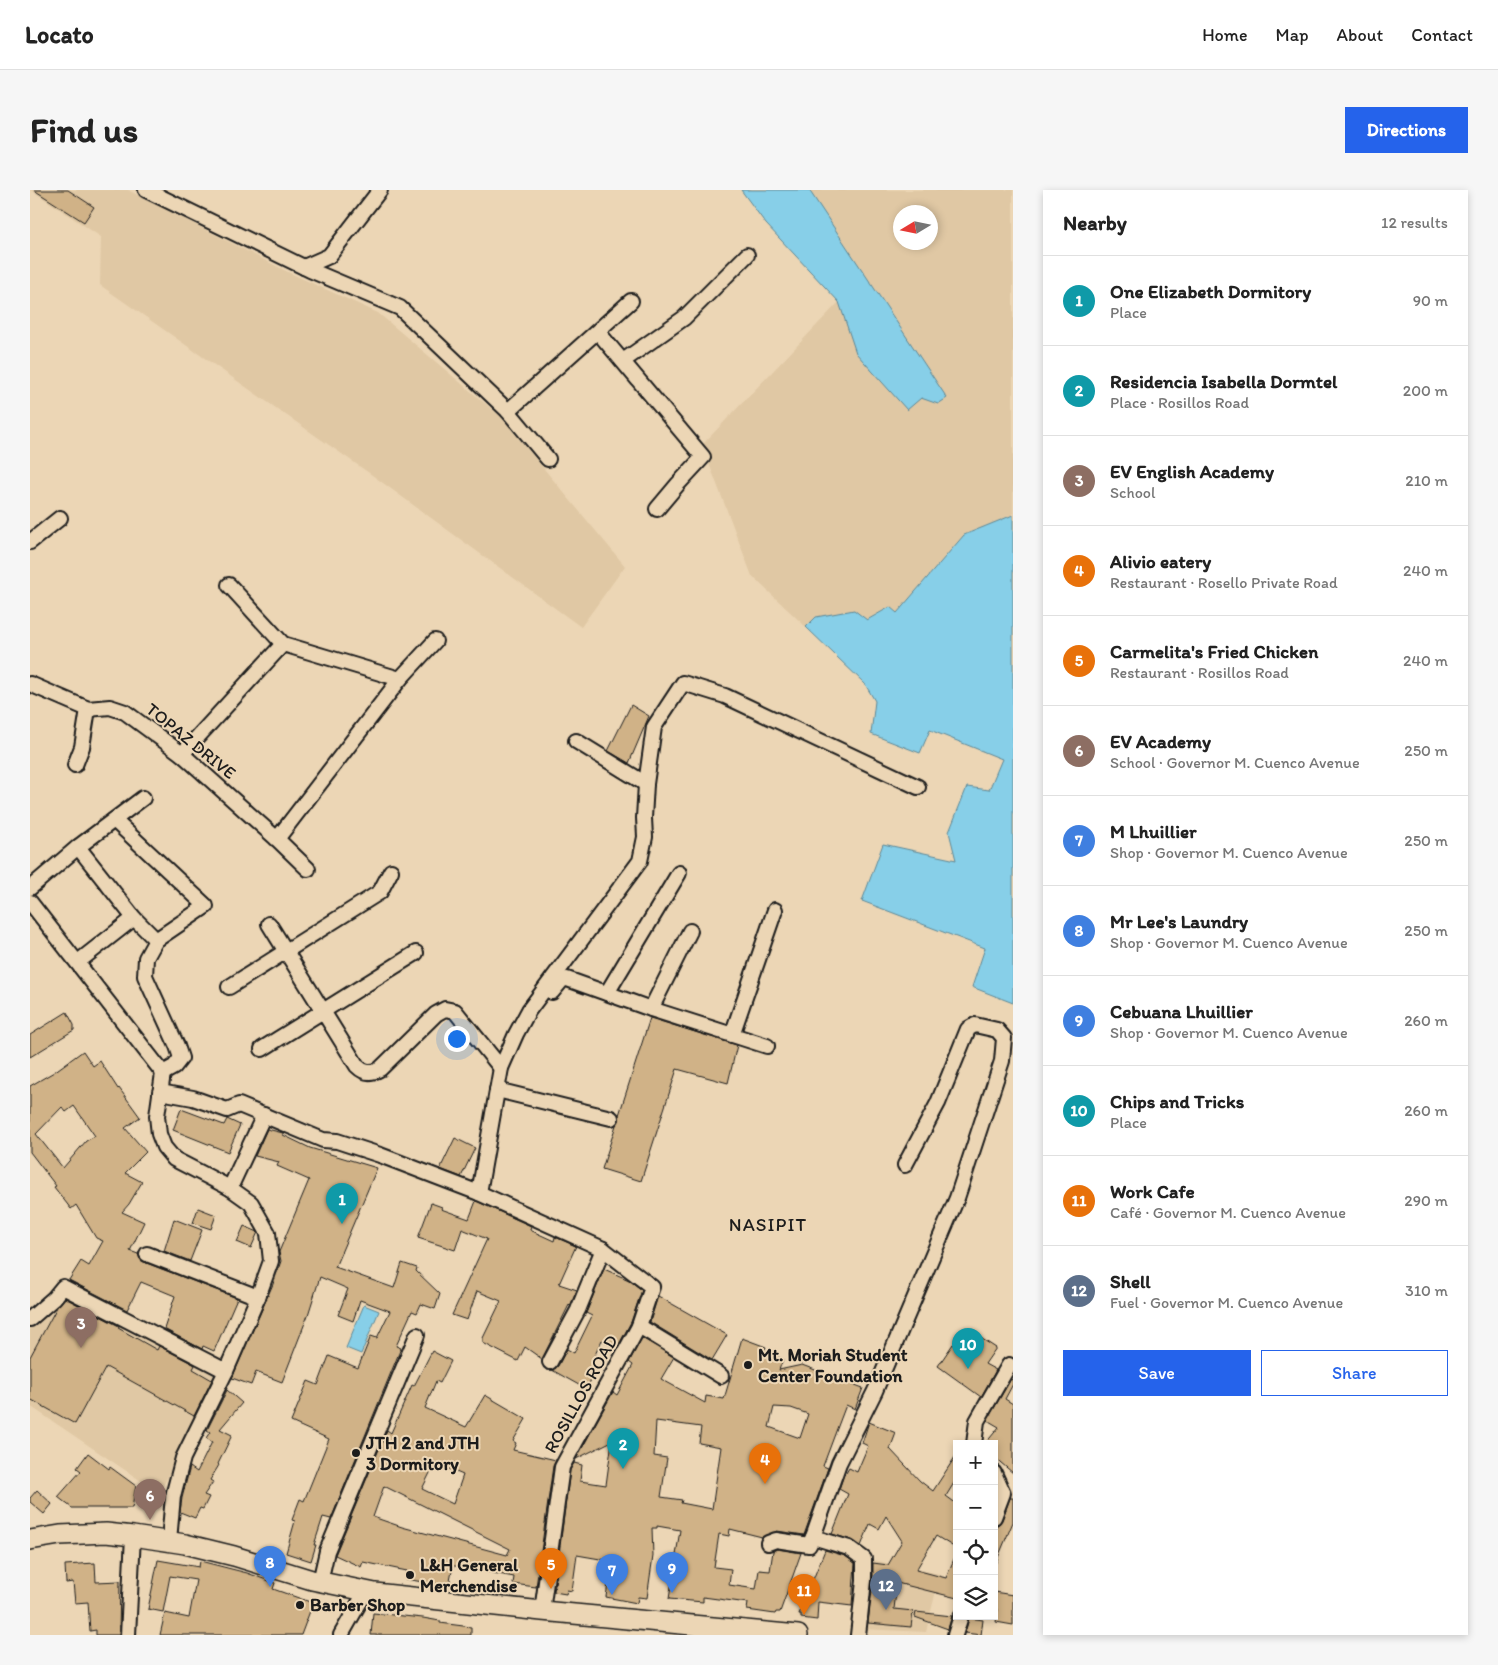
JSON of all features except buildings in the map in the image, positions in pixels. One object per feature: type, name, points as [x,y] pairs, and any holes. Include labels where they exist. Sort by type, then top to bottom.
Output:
[{"type":"main road","points":[[30,1540],[60,1535],[106,1534],[133,1536],[169,1541],[234,1556],[320,1582],[422,1600],[798,1635]]},
{"type":"street","points":[[146,190],[304,267],[400,308],[508,411],[548,459]]},
{"type":"street","points":[[304,267],[328,256],[380,190]]},
{"type":"street","points":[[623,361],[684,318],[747,255]]},
{"type":"street","points":[[508,411],[631,301]]},
{"type":"street","points":[[598,332],[703,457],[657,509]]},
{"type":"street","points":[[30,542],[60,518]]},
{"type":"street","points":[[229,585],[283,644],[400,678]]},
{"type":"street","points":[[277,838],[400,678],[436,641]]},
{"type":"street","points":[[182,754],[283,644]]},
{"type":"street","points":[[479,1193],[501,1068],[522,1022],[640,861],[645,837],[646,784],[654,727],[683,683],[733,700],[918,787]]},
{"type":"street","name":"TOPAZ DRIVE","points":[[30,684],[88,709],[110,707],[125,712],[182,754],[277,838],[308,869]]},
{"type":"street","points":[[75,765],[82,747],[88,709]]},
{"type":"street","points":[[576,741],[646,784]]},
{"type":"street","points":[[30,888],[78,847],[143,798]]},
{"type":"street","points":[[114,820],[206,906],[156,940],[146,958],[145,976],[181,1058],[174,1067],[163,1072]]},
{"type":"street","points":[[78,847],[134,918],[156,940]]},
{"type":"street","points":[[229,987],[380,892],[391,871]]},
{"type":"street","points":[[607,993],[679,873]]},
{"type":"street","points":[[30,902],[163,1072],[157,1116],[159,1134],[164,1147],[174,1159],[230,1188],[251,1203],[268,1233],[271,1261],[258,1297],[226,1371],[184,1458],[173,1496],[169,1541]]},
{"type":"street","points":[[732,1034],[774,910]]},
{"type":"street","points":[[78,962],[134,918]]},
{"type":"street","points":[[269,924],[356,1066],[361,1070],[375,1072],[380,1069],[436,1014],[445,1009],[455,1011],[501,1068]]},
{"type":"street","points":[[650,1009],[690,931]]},
{"type":"street","points":[[262,1049],[416,953]]},
{"type":"street","points":[[522,1022],[534,1016],[564,979],[650,1009],[767,1046]]},
{"type":"street","points":[[768,1543],[776,1540],[809,1545],[813,1537],[839,1463],[875,1391],[957,1198],[1002,1061],[1004,1038],[997,1030],[982,1025],[975,1025],[968,1029],[938,1103],[905,1165]]},
{"type":"street","points":[[497,1090],[611,1118]]},
{"type":"street","points":[[160,1092],[193,1098],[227,1110],[239,1105],[323,1140],[337,1141],[380,1155],[479,1193],[603,1249],[578,1310],[556,1339],[550,1362]]},
{"type":"street","points":[[230,1188],[264,1115]]},
{"type":"street","name":"ROSILLOS ROAD","points":[[542,1612],[562,1467],[639,1326],[652,1287],[603,1249]]},
{"type":"street","points":[[147,1254],[258,1297]]},
{"type":"street","points":[[30,1319],[54,1298],[63,1287],[226,1371]]},
{"type":"street","points":[[639,1326],[721,1376]]},
{"type":"street","points":[[320,1582],[327,1551],[417,1335]]},
{"type":"street","points":[[974,1440],[976,1421],[1009,1365]]},
{"type":"street","points":[[998,1482],[1003,1493],[998,1506]]},
{"type":"street","points":[[128,1635],[133,1536]]},
{"type":"street","points":[[813,1537],[849,1548],[864,1559],[864,1581],[858,1635]]},
{"type":"street","points":[[341,1635],[366,1591]]},
{"type":"street","points":[[955,1635],[961,1620]]},
{"type":"shaded area","points":[[31,190],[128,190],[290,273],[378,313],[500,416],[625,566],[581,627],[372,475],[100,285],[101,237]]},
{"type":"shaded area","points":[[741,190],[1013,190],[1013,515],[964,535],[897,613],[890,607],[867,620],[816,617],[806,627],[752,576],[702,445],[839,302],[766,224]]},
{"type":"shaded area","points":[[52,1290],[223,1377],[159,1493],[30,1406],[30,1315]]},
{"type":"shaded area","points":[[869,1559],[940,1574],[926,1632],[861,1629]]},
{"type":"water","points":[[741,190],[809,190],[947,398],[938,404],[921,398],[907,410],[856,353],[839,302],[766,224]]},
{"type":"water","points":[[1013,515],[1013,1003],[972,987],[985,948],[862,901],[883,844],[956,860],[949,832],[967,787],[989,790],[1002,759],[930,730],[920,753],[871,734],[875,701],[865,684],[806,627],[816,617],[854,610],[867,620],[890,607],[897,613],[964,535]]},
{"type":"water","points":[[364,1305],[379,1311],[361,1354],[346,1348]]},
{"type":"place","name":"One Elizabeth Dormitory","points":[[342,1224]]},
{"type":"place","name":"EV English Academy","points":[[81,1348]]},
{"type":"place","name":"Mt. Moriah Student Center Foundation","points":[[748,1365]]},
{"type":"place","name":"Chips and Tricks","points":[[968,1369]]},
{"type":"place","name":"JTH 2 and JTH 3 Dormitory","points":[[356,1453]]},
{"type":"place","name":"Residencia Isabella Dormtel","points":[[623,1469]]},
{"type":"place","name":"Alivio eatery","points":[[765,1484]]},
{"type":"place","name":"EV Academy","points":[[150,1520]]},
{"type":"place","name":"L&H General Merchendise","points":[[410,1575]]},
{"type":"place","name":"Mr Lee's Laundry","points":[[270,1587]]},
{"type":"place","name":"Carmelita's Fried Chicken","points":[[551,1589]]},
{"type":"place","name":"Cebuana Lhuillier","points":[[672,1593]]},
{"type":"place","name":"M Lhuillier","points":[[612,1595]]},
{"type":"place","name":"Barber Shop","points":[[300,1605]]},
{"type":"place","name":"Shell","points":[[886,1610]]},
{"type":"place","name":"Work Cafe","points":[[804,1615]]},
{"type":"district","name":"NASIPIT","points":[[768,1224]]}]
